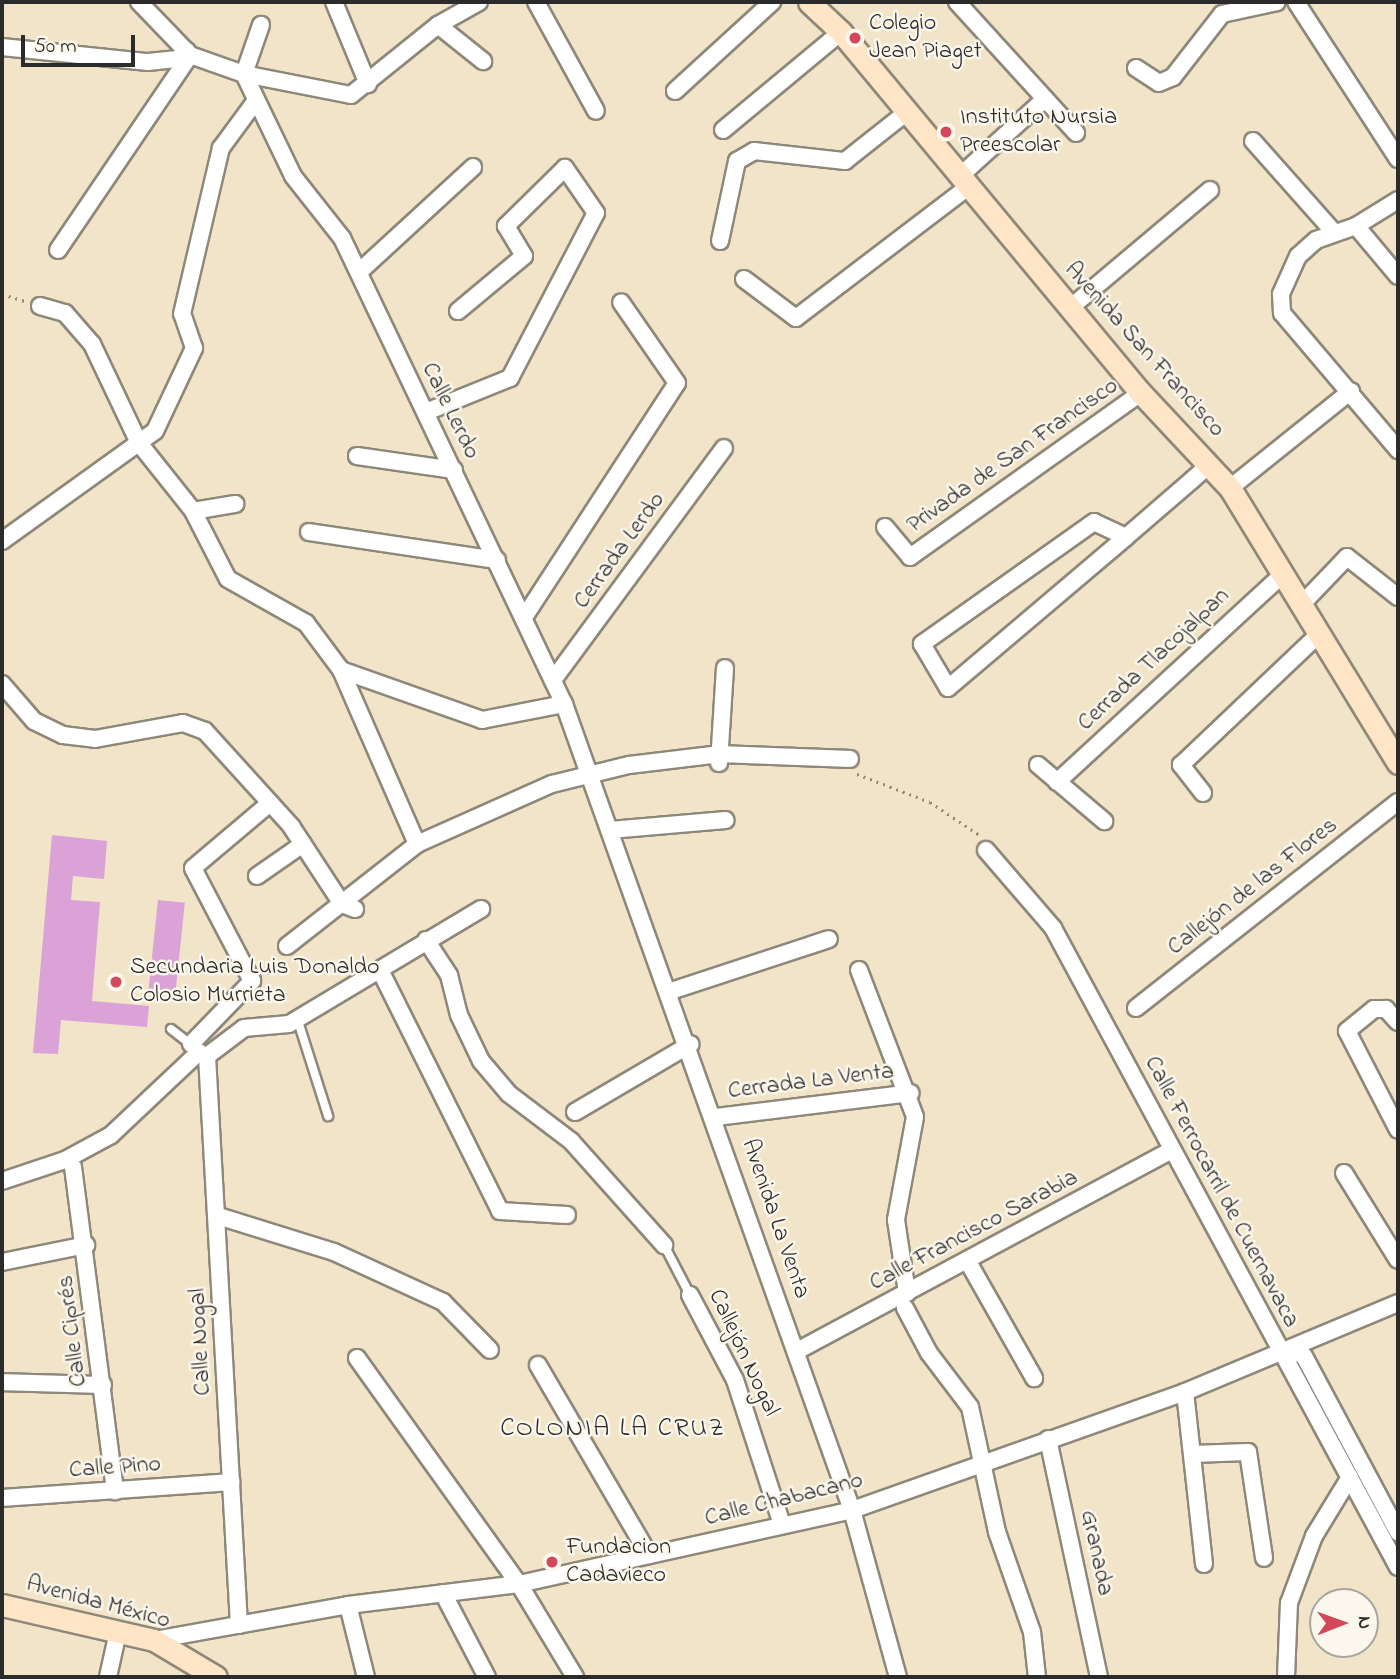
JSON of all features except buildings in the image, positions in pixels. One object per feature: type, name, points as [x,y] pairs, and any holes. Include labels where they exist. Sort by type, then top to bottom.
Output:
[{"type":"street","points":[[139,2],[189,53],[244,74],[351,95],[438,25],[479,2]]},
{"type":"street","points":[[334,2],[368,83]]},
{"type":"street","points":[[536,2],[596,111]]},
{"type":"street","points":[[675,91],[772,2]]},
{"type":"street","name":"Avenida San Francisco","points":[[808,2],[841,32],[907,112],[968,175],[1070,308],[1141,393],[1230,488],[1398,763]]},
{"type":"street","points":[[957,2],[1076,133]]},
{"type":"street","points":[[1136,68],[1158,83],[1173,77],[1216,8],[1278,2]]},
{"type":"street","points":[[1296,2],[1398,159]]},
{"type":"street","points":[[244,74],[261,24]]},
{"type":"street","points":[[438,25],[483,61]]},
{"type":"street","points":[[723,130],[841,32]]},
{"type":"street","points":[[2,47],[148,62],[178,59],[189,53]]},
{"type":"street","points":[[58,250],[189,53]]},
{"type":"street","name":"Calle Lerdo","points":[[244,74],[254,103],[293,176],[342,238],[359,272],[525,617],[593,777]]},
{"type":"street","points":[[744,279],[796,318],[968,175],[1045,99]]},
{"type":"street","points":[[2,541],[156,431],[194,348],[182,314],[221,148],[254,103]]},
{"type":"street","points":[[720,241],[737,161],[754,151],[845,161],[907,112]]},
{"type":"street","points":[[1253,141],[1334,231]]},
{"type":"street","points":[[359,272],[473,167]]},
{"type":"street","points":[[426,412],[510,379],[596,213],[565,168],[506,226],[524,256],[458,311]]},
{"type":"street","points":[[1070,308],[1210,190]]},
{"type":"street","points":[[1398,200],[1356,226],[1334,231],[1298,256],[1281,294],[1282,313],[1351,391],[1398,450]]},
{"type":"street","points":[[1356,226],[1398,276]]},
{"type":"street","points":[[525,617],[677,383],[621,302]]},
{"type":"street","points":[[40,306],[65,313],[92,344],[139,443],[193,511],[228,579],[306,623],[341,670],[417,844]]},
{"type":"street","points":[[1230,488],[1351,391]]},
{"type":"street","name":"Privada de San Francisco","points":[[885,527],[910,557],[1141,393]]},
{"type":"street","name":"Cerrada Lerdo","points":[[553,680],[724,449]]},
{"type":"street","points":[[357,456],[454,470]]},
{"type":"street","points":[[1126,537],[1094,522],[922,644],[948,688],[1126,537],[1210,464]]},
{"type":"street","points":[[193,511],[235,504]]},
{"type":"street","points":[[309,532],[497,560]]},
{"type":"street","points":[[1302,604],[1348,557],[1398,597]]},
{"type":"street","name":"Cerrada Tlacojalpan","points":[[1057,782],[1283,573]]},
{"type":"street","points":[[1203,793],[1181,765],[1320,633]]},
{"type":"street","points":[[720,760],[725,668]]},
{"type":"street","points":[[341,670],[482,720],[564,704]]},
{"type":"street","points":[[2,684],[34,721],[63,735],[95,739],[183,723],[205,730],[270,803],[303,845],[339,900],[355,909]]},
{"type":"street","points":[[287,946],[339,900],[417,844],[457,821],[593,777],[720,760],[847,765]]},
{"type":"street","points":[[1038,765],[1104,821]]},
{"type":"street","name":"Avenida La Venta","points":[[593,777],[610,830],[691,1044],[852,1510],[898,1677]]},
{"type":"street","name":"Callejón de las Flores","points":[[1136,1008],[1398,802]]},
{"type":"street","points":[[2,1181],[65,1160],[111,1135],[199,1051],[252,981],[193,868],[270,803]]},
{"type":"street","points":[[610,830],[726,820]]},
{"type":"street","points":[[257,876],[303,845]]},
{"type":"street","name":"Calle Ferrocarril de Cuernavaca","points":[[988,846],[1053,928],[1172,1150],[1287,1352],[1398,1567]]},
{"type":"street","points":[[199,1051],[238,1031],[298,1018],[481,909]]},
{"type":"street","points":[[671,991],[829,939]]},
{"type":"street","points":[[426,940],[449,975],[458,1015],[481,1061],[509,1094],[571,1141],[664,1245]]},
{"type":"street","points":[[380,970],[500,1210],[567,1215]]},
{"type":"street","points":[[859,970],[911,1093],[912,1153],[898,1187],[896,1220],[906,1300],[970,1407],[997,1532],[1032,1632],[1037,1677]]},
{"type":"street","points":[[1398,1022],[1386,1009],[1374,1009],[1347,1031],[1398,1130]]},
{"type":"street","points":[[575,1112],[691,1044]]},
{"type":"street","name":"Calle Nogal","points":[[199,1051],[218,1216],[239,1625]]},
{"type":"street","name":"Cerrada La Venta","points":[[716,1117],[911,1093]]},
{"type":"street","name":"Calle Francisco Sarabia","points":[[797,1351],[906,1300],[967,1260],[1172,1150]]},
{"type":"street","name":"Calle Ciprés","points":[[73,1167],[86,1245],[115,1490]]},
{"type":"street","points":[[1344,1172],[1398,1260]]},
{"type":"street","points":[[218,1216],[334,1252],[443,1302],[490,1350]]},
{"type":"street","points":[[2,1262],[86,1245]]},
{"type":"street","points":[[967,1260],[1034,1378]]},
{"type":"street","name":"Callejón Nogal","points":[[690,1295],[735,1380],[782,1525]]},
{"type":"street","name":"Calle Chabacano","points":[[154,1640],[348,1605],[519,1584],[852,1510],[1185,1392],[1287,1352],[1398,1303]]},
{"type":"street","points":[[1287,1352],[1304,1356],[1398,1532]]},
{"type":"street","points":[[357,1358],[519,1584],[575,1677]]},
{"type":"street","points":[[538,1365],[649,1555]]},
{"type":"street","points":[[2,1382],[103,1385]]},
{"type":"street","points":[[1185,1392],[1204,1564]]},
{"type":"street","name":"Granada","points":[[1048,1439],[1099,1677]]},
{"type":"street","points":[[1192,1454],[1248,1452],[1264,1558]]},
{"type":"street","points":[[1286,1677],[1296,1580],[1350,1477]]},
{"type":"street","name":"Calle Pino","points":[[2,1498],[231,1482]]},
{"type":"street","points":[[443,1593],[487,1677]]},
{"type":"street","name":"Avenida México","points":[[2,1605],[154,1640],[216,1677]]},
{"type":"street","points":[[348,1605],[366,1677]]},
{"type":"street","points":[[108,1677],[118,1632]]},
{"type":"lane","points":[[298,1018],[328,1116]]},
{"type":"lane","points":[[171,1029],[199,1051]]},
{"type":"lane","name":"Callejón Nogal","points":[[664,1245],[690,1295]]},
{"type":"path","points":[[2,294],[40,306]]},
{"type":"path","points":[[847,765],[930,802],[988,846]]},
{"type":"place","name":"Colegio Jean Piaget","points":[[855,38]]},
{"type":"place","name":"Instituto Nursia Preescolar","points":[[946,132]]},
{"type":"place","name":"Secundaria Luis Donaldo Colosio Murrieta","points":[[116,982]]},
{"type":"place","name":"Fundacion Cadavieco","points":[[552,1562]]},
{"type":"district","name":"COLONIA LA CRUZ","points":[[613,1430]]}]
